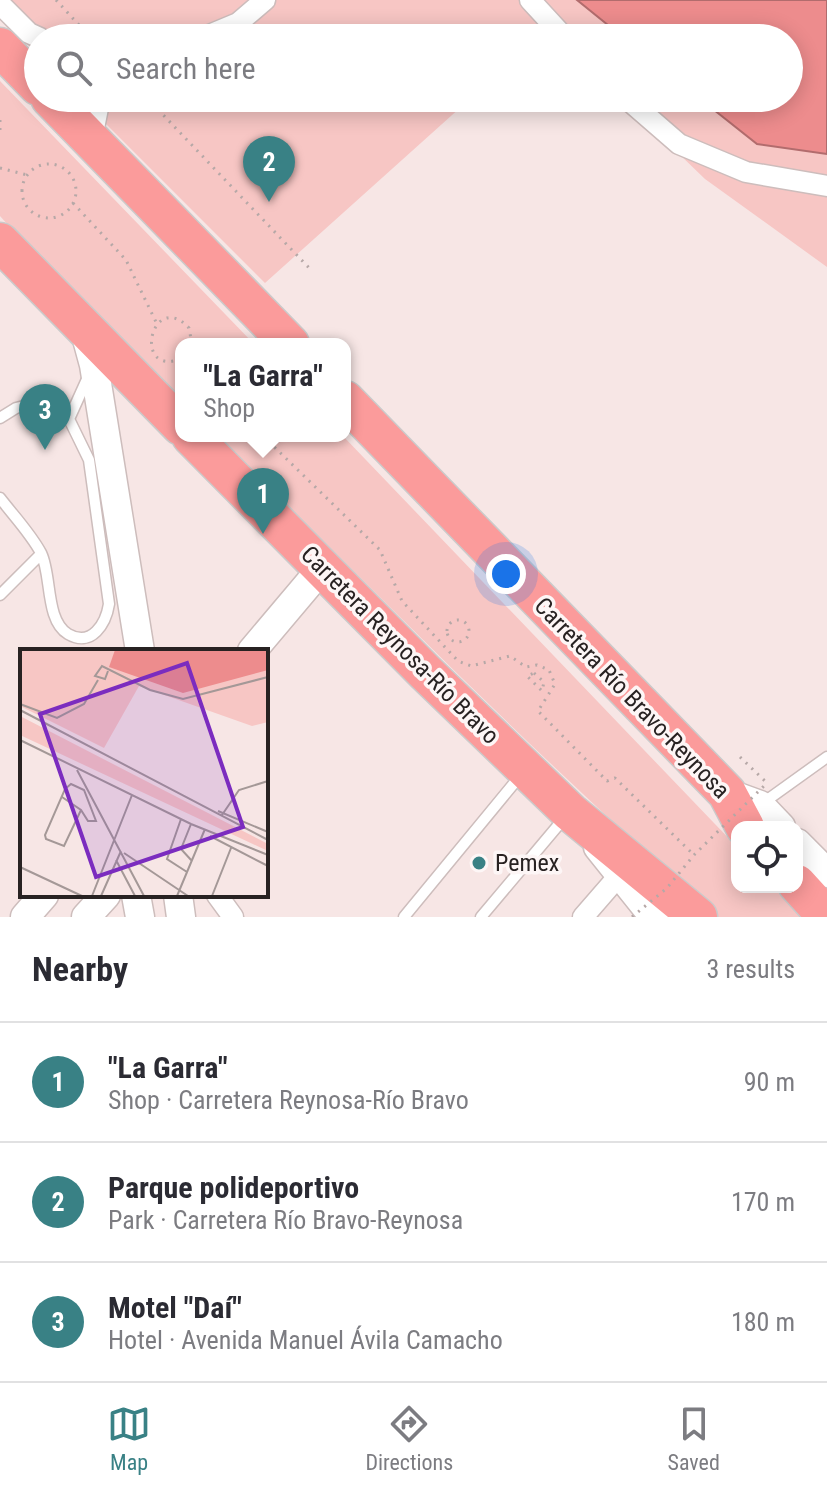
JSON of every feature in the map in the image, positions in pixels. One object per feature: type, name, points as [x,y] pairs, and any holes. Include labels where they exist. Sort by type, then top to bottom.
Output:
[{"type":"highway","points":[[0,47],[24,72]]},
{"type":"highway","points":[[64,112],[284,338]]},
{"type":"highway","points":[[0,242],[175,420]]},
{"type":"highway","name":"Carretera Río Bravo-Reynosa","points":[[351,406],[743,812]]},
{"type":"highway","name":"Carretera Reynosa-Río Bravo","points":[[197,442],[626,869],[698,917]]},
{"type":"highway","points":[[803,891],[827,917]]},
{"type":"street","points":[[236,24],[265,0]]},
{"type":"street","points":[[530,0],[552,24]]},
{"type":"street","points":[[0,4],[24,28]]},
{"type":"street","points":[[97,112],[94,128],[99,148]]},
{"type":"street","points":[[642,112],[679,144],[746,172],[827,186]]},
{"type":"street","points":[[84,327],[94,365],[140,649]]},
{"type":"street","points":[[254,649],[322,568]]},
{"type":"street","points":[[743,812],[766,821]]},
{"type":"street","points":[[803,849],[827,873]]},
{"type":"street","points":[[583,917],[626,869]]},
{"type":"street","name":"Carretera Reynosa-Río Bravo","points":[[626,869],[654,917]]},
{"type":"street","points":[[25,917],[42,897]]},
{"type":"street","points":[[86,917],[104,897]]},
{"type":"street","points":[[136,897],[140,917]]},
{"type":"street","points":[[178,897],[181,917]]},
{"type":"street","points":[[218,897],[233,917]]},
{"type":"lane","points":[[69,419],[94,365]]},
{"type":"lane","points":[[0,418],[16,408],[36,403],[69,419],[89,460],[109,604],[106,621],[96,634],[82,638],[68,634],[56,622],[41,554],[0,498]]},
{"type":"lane","points":[[0,595],[41,554]]},
{"type":"lane","points":[[743,812],[827,757]]},
{"type":"lane","points":[[404,917],[526,769]]},
{"type":"lane","points":[[481,917],[573,814]]},
{"type":"path","points":[[56,0],[78,24]]},
{"type":"path","points":[[160,112],[312,271]]},
{"type":"path","points":[[0,120],[0,131]]},
{"type":"path","points":[[42,165],[59,166],[72,178],[75,186],[73,203],[61,215],[43,217],[35,214],[24,200],[23,183],[27,175],[42,165]]},
{"type":"path","points":[[0,168],[27,175]]},
{"type":"path","points":[[73,203],[126,260],[157,324]]},
{"type":"path","points":[[175,360],[168,361],[156,355],[150,336],[157,324],[170,319],[184,323],[192,338]]},
{"type":"path","points":[[269,442],[380,550],[402,601],[458,661],[471,666],[510,656],[526,667],[537,665],[549,670],[555,684],[538,711],[607,781],[615,778],[694,855]]},
{"type":"path","points":[[460,620],[468,626],[469,633],[466,639],[455,642],[446,631],[452,621],[460,620]]},
{"type":"path","points":[[534,673],[541,676],[544,682],[542,691],[527,676],[534,673]]},
{"type":"path","points":[[632,917],[667,888],[694,855],[767,783],[740,757]]},
{"type":"shaded area","points":[[0,0],[827,0],[827,267],[705,179],[636,112],[803,112],[803,24],[24,24],[24,40],[0,15]]},
{"type":"shaded area","points":[[577,0],[827,0],[827,154],[757,144],[717,112],[803,112],[803,24],[607,24]]},
{"type":"shaded area","points":[[0,81],[24,106],[24,112],[30,112],[248,338],[175,338],[175,392],[0,216]]},
{"type":"shaded area","points":[[94,112],[455,112],[265,283]]},
{"type":"shaded area","points":[[224,442],[349,442],[731,841],[731,893],[779,893],[801,917],[718,917],[527,741]]},
{"type":"place","name":"Parque polideportivo","points":[[269,202]]},
{"type":"place","name":"Motel \"Daí\"","points":[[45,450]]},
{"type":"place","name":"\"La Garra\"","points":[[263,534]]},
{"type":"place","name":"Pemex","points":[[479,863]]}]
